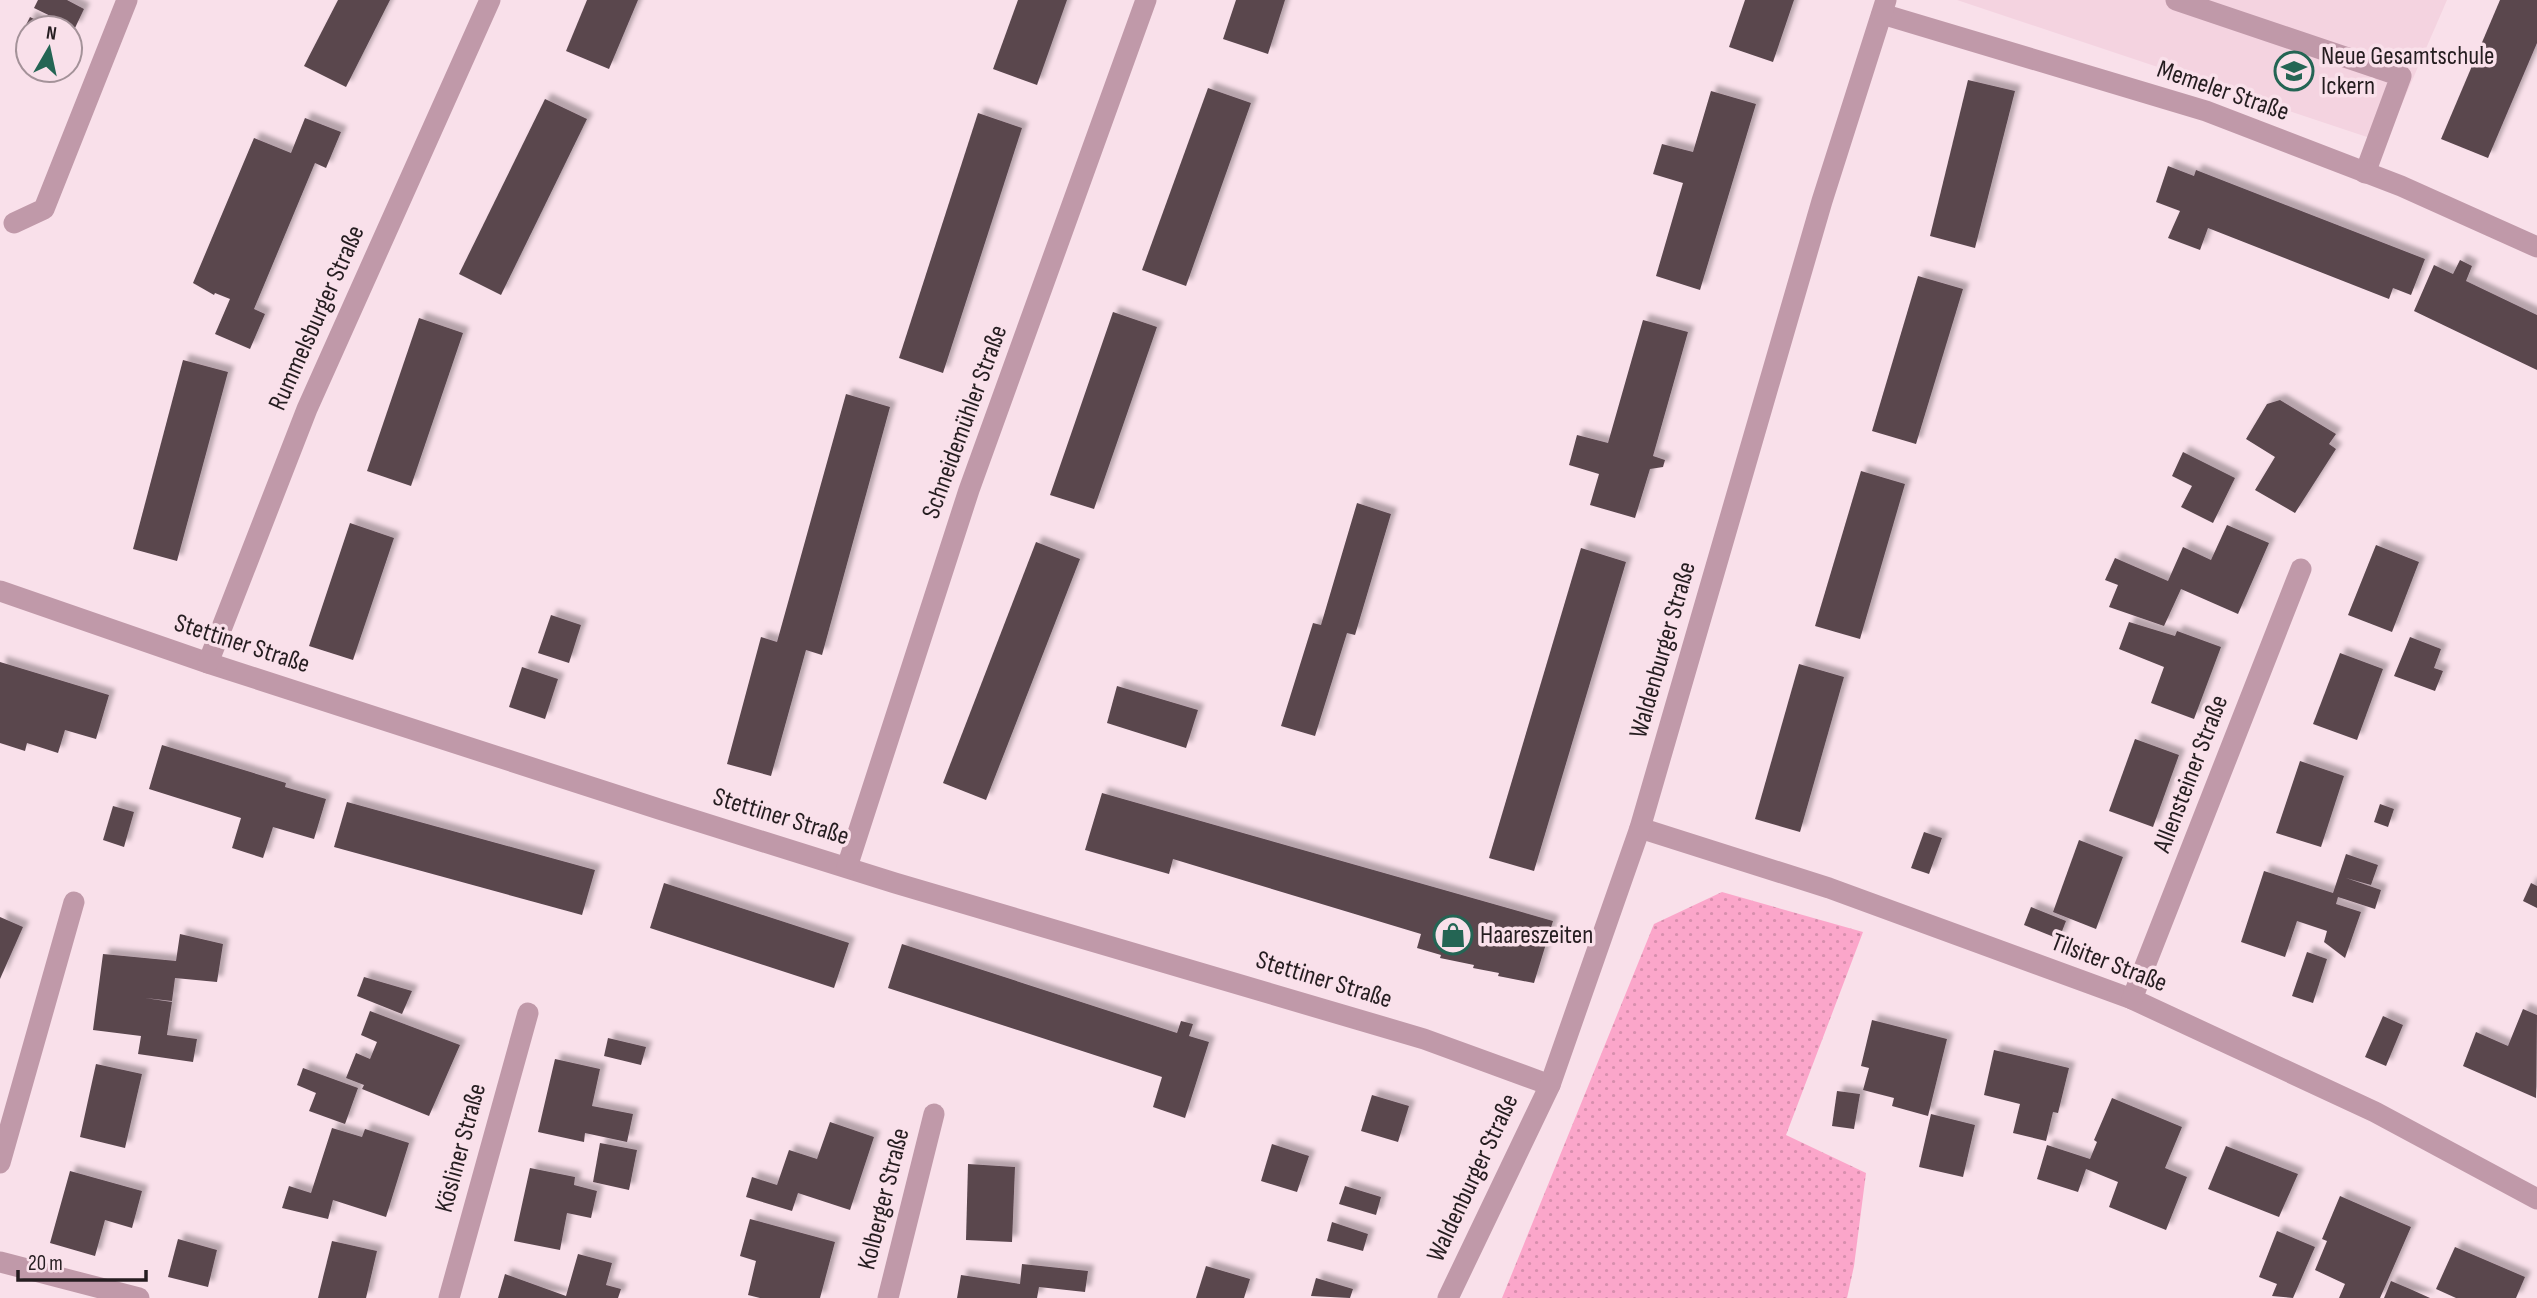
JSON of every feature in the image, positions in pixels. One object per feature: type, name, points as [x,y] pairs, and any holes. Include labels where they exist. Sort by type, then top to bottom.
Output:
[{"type":"street","points":[[14,223],[44,209],[127,0]]},
{"type":"street","name":"Rummelsburger Straße","points":[[208,663],[307,409],[490,0]]},
{"type":"street","name":"Schneidemühler Straße","points":[[847,867],[969,490],[1146,0]]},
{"type":"street","points":[[2176,0],[2401,75],[2365,173]]},
{"type":"street","name":"Memeler Straße","points":[[1884,7],[2206,111],[2401,186],[2537,247]]},
{"type":"street","name":"Waldenburger Straße","points":[[1448,1298],[1550,1084],[1640,828],[1822,201],[1884,7]]},
{"type":"street","name":"Allensteiner Straße","points":[[2132,999],[2301,569]]},
{"type":"street","name":"Stettiner Straße","points":[[0,591],[208,663],[847,867],[1424,1039],[1550,1084]]},
{"type":"street","name":"Tilsiter Straße","points":[[1640,828],[1829,888],[2132,999],[2375,1112],[2537,1199]]},
{"type":"street","points":[[0,1163],[74,902]]},
{"type":"street","name":"Kösliner Straße","points":[[449,1298],[528,1013]]},
{"type":"street","name":"Kolberger Straße","points":[[888,1298],[934,1114]]},
{"type":"street","points":[[0,1262],[139,1298]]},
{"type":"shaded area","name":"Neue Gesamtschule Ickern","points":[[1957,0],[2447,0],[2385,143]]},
{"type":"shaded area","points":[[1722,892],[1863,932],[1786,1135],[1866,1173],[1854,1266],[1847,1298],[1502,1298],[1654,924]]},
{"type":"building","points":[[38,0],[67,0],[84,9],[82,14],[46,14],[34,8]]},
{"type":"building","points":[[338,0],[390,0],[346,87],[304,66]]},
{"type":"building","points":[[587,0],[638,0],[609,69],[566,51]]},
{"type":"building","points":[[1018,0],[1067,0],[1037,85],[993,69]]},
{"type":"building","points":[[1236,0],[1285,0],[1268,54],[1223,39]]},
{"type":"building","points":[[1745,0],[1794,0],[1773,62],[1729,47]]},
{"type":"building","points":[[2500,0],[2537,0],[2537,43],[2488,158],[2441,139]]},
{"type":"building","points":[[1968,80],[2015,91],[1975,248],[1930,236]]},
{"type":"building","points":[[1208,88],[1251,103],[1186,286],[1142,270]]},
{"type":"building","points":[[1711,91],[1756,104],[1700,290],[1656,276],[1683,183],[1653,174],[1662,144],[1693,152]]},
{"type":"building","points":[[545,99],[587,119],[501,295],[459,274]]},
{"type":"building","points":[[978,113],[1022,128],[943,373],[899,358]]},
{"type":"building","points":[[305,118],[341,132],[326,168],[315,163],[254,309],[265,314],[250,349],[215,334],[230,299],[215,293],[214,295],[193,283],[254,138],[291,153]]},
{"type":"building","points":[[2168,166],[2194,176],[2196,170],[2425,259],[2411,295],[2393,288],[2389,299],[2208,228],[2200,250],[2168,238],[2180,211],[2156,202]]},
{"type":"building","points":[[2460,260],[2472,266],[2466,281],[2537,315],[2537,370],[2414,311],[2434,265],[2453,274]]},
{"type":"building","points":[[1918,276],[1963,289],[1916,444],[1872,431]]},
{"type":"building","points":[[1113,312],[1157,327],[1094,509],[1050,495]]},
{"type":"building","points":[[419,318],[463,333],[411,486],[367,471]]},
{"type":"building","points":[[1643,320],[1688,332],[1653,456],[1665,460],[1663,467],[1650,469],[1635,518],[1590,505],[1599,474],[1569,465],[1577,435],[1608,443]]},
{"type":"building","points":[[183,360],[228,372],[177,561],[133,549]]},
{"type":"building","points":[[846,394],[890,407],[822,655],[806,650],[771,776],[727,764],[761,637],[777,642]]},
{"type":"building","points":[[2280,400],[2336,434],[2329,444],[2336,449],[2295,513],[2255,490],[2275,457],[2246,439],[2267,404]]},
{"type":"building","points":[[2183,452],[2235,478],[2213,523],[2181,507],[2192,486],[2172,476]]},
{"type":"building","points":[[1861,471],[1905,484],[1860,639],[1815,626]]},
{"type":"building","points":[[1357,503],[1391,514],[1355,635],[1347,633],[1315,736],[1281,726],[1313,623],[1321,625]]},
{"type":"building","points":[[350,523],[394,538],[353,660],[309,646]]},
{"type":"building","points":[[2227,525],[2269,543],[2238,614],[2181,589],[2164,626],[2109,607],[2118,585],[2105,580],[2115,558],[2168,581],[2183,547],[2211,560]]},
{"type":"building","points":[[1036,542],[1080,559],[986,800],[943,783]]},
{"type":"building","points":[[2376,545],[2419,562],[2392,632],[2348,615]]},
{"type":"building","points":[[1581,548],[1626,562],[1534,871],[1489,858]]},
{"type":"building","points":[[551,615],[581,625],[569,663],[538,653]]},
{"type":"building","points":[[2129,622],[2175,636],[2177,631],[2221,647],[2194,719],[2151,703],[2164,667],[2119,649]]},
{"type":"building","points":[[2410,637],[2441,649],[2434,668],[2443,671],[2435,691],[2394,676]]},
{"type":"building","points":[[2340,653],[2383,669],[2357,740],[2313,724]]},
{"type":"building","points":[[0,662],[109,695],[96,739],[65,730],[58,753],[27,743],[25,751],[0,743]]},
{"type":"building","points":[[1799,664],[1844,677],[1800,832],[1755,819]]},
{"type":"building","points":[[522,667],[558,679],[545,719],[509,707]]},
{"type":"building","points":[[1117,686],[1198,710],[1186,748],[1107,723]]},
{"type":"building","points":[[2135,739],[2179,755],[2153,827],[2109,811]]},
{"type":"building","points":[[162,745],[286,783],[285,787],[326,799],[314,839],[273,827],[263,858],[232,848],[241,818],[149,789]]},
{"type":"building","points":[[2300,761],[2344,776],[2321,847],[2276,833]]},
{"type":"building","points":[[1102,793],[1553,921],[1534,983],[1498,976],[1499,973],[1473,968],[1474,965],[1440,958],[1441,955],[1417,948],[1421,934],[1173,859],[1169,874],[1085,850]]},
{"type":"building","points":[[347,802],[595,870],[582,915],[334,847]]},
{"type":"building","points":[[2380,804],[2394,809],[2388,827],[2374,822]]},
{"type":"building","points":[[113,806],[134,812],[124,847],[103,840]]},
{"type":"building","points":[[1924,832],[1942,838],[1929,874],[1911,868]]},
{"type":"building","points":[[2079,840],[2123,857],[2096,929],[2053,912]]},
{"type":"building","points":[[2346,854],[2378,865],[2371,885],[2346,878],[2381,890],[2375,909],[2338,897],[2336,904],[2361,912],[2345,958],[2324,942],[2327,931],[2297,921],[2285,957],[2241,942],[2264,871],[2333,893]]},
{"type":"building","points":[[664,883],[849,943],[834,988],[650,928]]},
{"type":"building","points":[[2531,883],[2537,886],[2537,908],[2523,901]]},
{"type":"building","points":[[2031,907],[2066,921],[2059,939],[2024,925]]},
{"type":"building","points":[[0,917],[23,927],[0,979]]},
{"type":"building","points":[[180,934],[223,944],[217,982],[175,978],[172,1001],[145,998],[172,1002],[167,1035],[197,1039],[193,1062],[138,1054],[141,1036],[93,1030],[103,954],[176,961]]},
{"type":"building","points":[[902,944],[1177,1033],[1181,1021],[1193,1024],[1189,1036],[1209,1042],[1185,1118],[1153,1107],[1162,1077],[888,988]]},
{"type":"building","points":[[2307,952],[2327,959],[2313,1003],[2292,996]]},
{"type":"building","points":[[364,977],[412,991],[402,1014],[357,996]]},
{"type":"building","points":[[2523,1009],[2537,1015],[2536,1098],[2463,1066],[2476,1032],[2508,1046]]},
{"type":"building","points":[[370,1011],[460,1045],[429,1116],[362,1089],[364,1085],[346,1078],[356,1053],[370,1059],[377,1042],[361,1035]]},
{"type":"building","points":[[2383,1016],[2403,1025],[2386,1066],[2365,1057]]},
{"type":"building","points":[[1872,1020],[1947,1039],[1928,1116],[1892,1106],[1894,1098],[1863,1090],[1869,1068],[1861,1066]]},
{"type":"building","points":[[608,1038],[646,1047],[641,1065],[604,1056]]},
{"type":"building","points":[[1994,1050],[2069,1068],[2058,1113],[2053,1112],[2046,1141],[2013,1133],[2020,1104],[1984,1095]]},
{"type":"building","points":[[555,1059],[600,1069],[592,1106],[633,1114],[627,1142],[585,1133],[584,1142],[538,1132]]},
{"type":"building","points":[[96,1064],[142,1074],[125,1148],[80,1137]]},
{"type":"building","points":[[303,1068],[358,1088],[345,1124],[309,1111],[316,1093],[297,1085]]},
{"type":"building","points":[[1837,1091],[1860,1094],[1854,1129],[1832,1126]]},
{"type":"building","points":[[1372,1095],[1409,1106],[1398,1142],[1361,1131]]},
{"type":"building","points":[[2112,1098],[2182,1127],[2165,1168],[2187,1177],[2166,1230],[2109,1207],[2118,1182],[2086,1169],[2078,1192],[2037,1179],[2047,1145],[2090,1159],[2097,1142],[2094,1140]]},
{"type":"building","points":[[1931,1114],[1975,1125],[1963,1177],[1919,1167]]},
{"type":"building","points":[[830,1122],[874,1137],[850,1210],[798,1193],[792,1211],[746,1197],[752,1177],[777,1185],[789,1150],[817,1159]]},
{"type":"building","points":[[332,1128],[362,1137],[365,1129],[409,1143],[386,1217],[333,1200],[328,1219],[282,1208],[289,1186],[311,1193]]},
{"type":"building","points":[[600,1143],[637,1150],[629,1190],[593,1182]]},
{"type":"building","points":[[1272,1144],[1309,1156],[1297,1192],[1261,1181]]},
{"type":"building","points":[[2226,1146],[2298,1174],[2279,1217],[2208,1189]]},
{"type":"building","points":[[968,1164],[1015,1167],[1012,1242],[966,1240]]},
{"type":"building","points":[[530,1168],[575,1177],[574,1185],[597,1191],[591,1218],[567,1213],[560,1250],[514,1241]]},
{"type":"building","points":[[70,1171],[142,1191],[132,1228],[105,1220],[95,1256],[50,1243]]},
{"type":"building","points":[[1345,1186],[1381,1197],[1376,1215],[1339,1204]]},
{"type":"building","points":[[2340,1196],[2411,1227],[2380,1298],[2339,1298],[2345,1284],[2315,1270],[2327,1241],[2322,1239]]},
{"type":"building","points":[[750,1219],[835,1242],[820,1298],[760,1298],[748,1295],[756,1261],[740,1256]]},
{"type":"building","points":[[1332,1222],[1368,1234],[1363,1251],[1327,1241]]},
{"type":"building","points":[[2277,1231],[2315,1247],[2293,1298],[2272,1296],[2277,1284],[2259,1277]]},
{"type":"building","points":[[178,1239],[217,1250],[208,1287],[168,1277]]},
{"type":"building","points":[[332,1241],[377,1251],[366,1298],[318,1298]]},
{"type":"building","points":[[2455,1247],[2525,1277],[2516,1298],[2456,1298],[2436,1289]]},
{"type":"building","points":[[578,1254],[612,1263],[606,1285],[621,1289],[618,1298],[498,1298],[505,1274],[566,1296]]},
{"type":"building","points":[[1022,1264],[1088,1271],[1085,1292],[1039,1287],[1037,1298],[957,1298],[961,1275],[1020,1284]]},
{"type":"building","points":[[1206,1266],[1250,1279],[1244,1298],[1196,1298]]},
{"type":"building","points":[[1316,1278],[1353,1289],[1350,1298],[1311,1296]]},
{"type":"building","points":[[2391,1281],[2410,1289],[2430,1298],[2384,1298]]},
{"type":"place","name":"Neue Gesamtschule Ickern","points":[[2294,71]]},
{"type":"place","name":"Haareszeiten","points":[[1453,935]]}]
